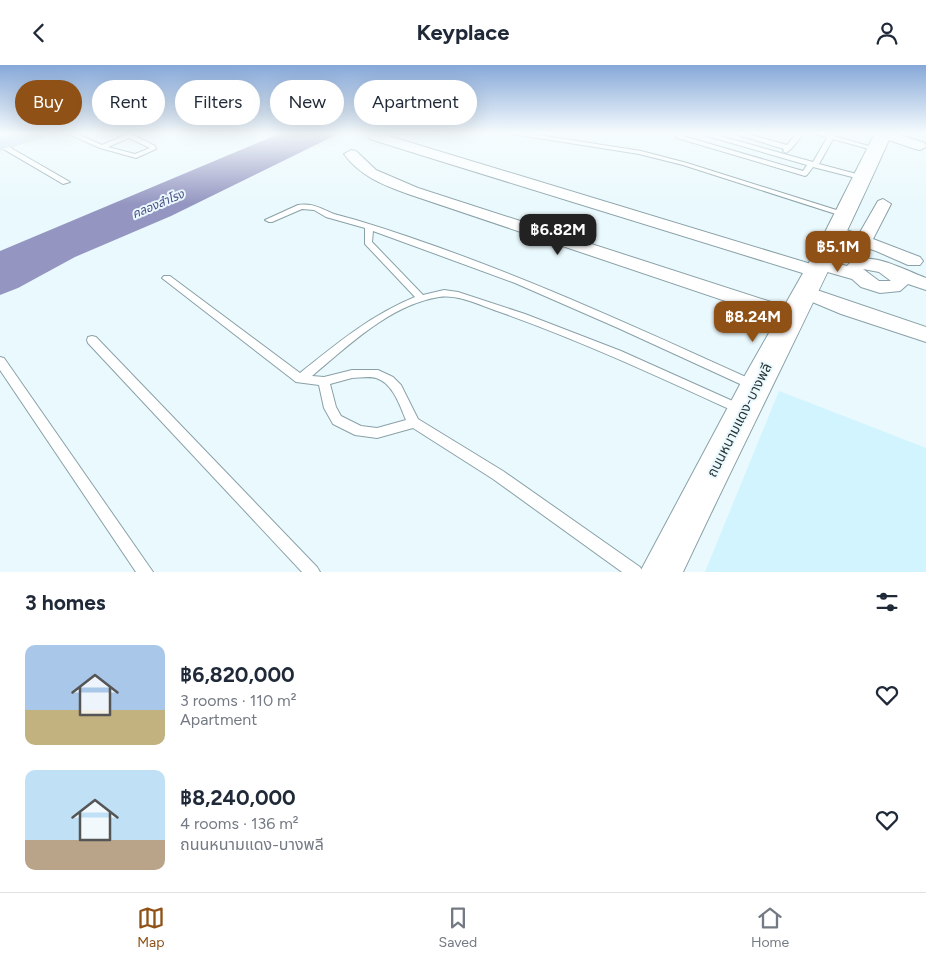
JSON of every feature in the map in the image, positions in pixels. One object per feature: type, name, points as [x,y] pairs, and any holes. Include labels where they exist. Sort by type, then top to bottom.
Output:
[{"type":"main road","name":"ถนนหนามแดง-บางพลี","points":[[661,572],[873,157]]},
{"type":"street","points":[[353,157],[359,166],[372,174],[413,191],[859,269],[876,286],[895,279],[926,283]]},
{"type":"street","points":[[438,157],[685,230],[820,263],[864,241],[883,204]]},
{"type":"street","points":[[864,241],[914,261]]},
{"type":"street","points":[[820,263],[848,309],[926,335]]},
{"type":"street","points":[[895,279],[926,296]]},
{"type":"lane","points":[[28,157],[66,182]]},
{"type":"lane","points":[[656,157],[684,164],[820,263]]},
{"type":"lane","points":[[746,157],[805,174],[818,157]]},
{"type":"lane","points":[[784,157],[861,178]]},
{"type":"lane","points":[[269,220],[301,207],[309,206],[518,281],[622,325],[749,398]]},
{"type":"lane","points":[[369,228],[368,242],[422,299]]},
{"type":"lane","points":[[167,278],[300,379],[324,381],[352,374],[378,374],[389,379],[397,388],[414,423],[498,475],[635,572]]},
{"type":"lane","points":[[300,379],[376,319],[388,312],[440,294],[458,295],[514,313],[578,338],[749,398]]},
{"type":"lane","points":[[92,340],[312,572]]},
{"type":"lane","points":[[0,361],[144,572]]},
{"type":"lane","points":[[324,381],[330,408],[337,420],[359,431],[377,433],[414,423]]},
{"type":"shaded area","points":[[779,391],[926,448],[926,572],[705,572]]},
{"type":"water","name":"คลองสำโรง","points":[[225,157],[292,157],[171,216],[75,257],[18,288],[0,295],[0,251]]}]
